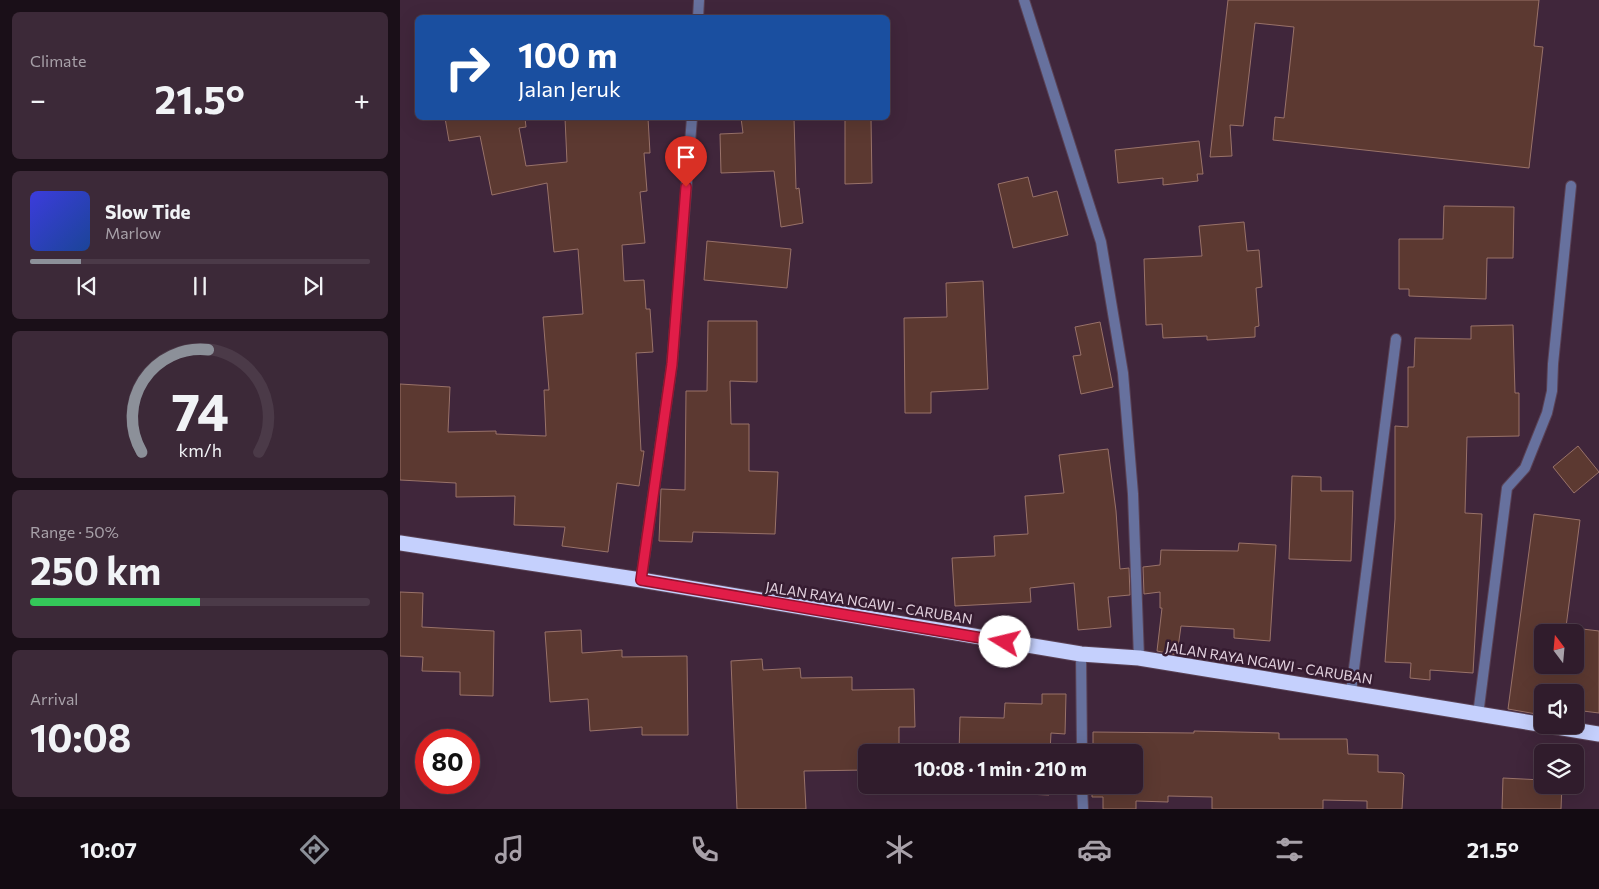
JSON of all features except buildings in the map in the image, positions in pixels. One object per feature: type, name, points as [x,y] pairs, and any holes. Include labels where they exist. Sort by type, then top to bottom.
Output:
[{"type":"highway","name":"JALAN RAYA NGAWI - CARUBAN","points":[[400,543],[641,580],[1081,654],[1139,658],[1599,734]]},
{"type":"street","points":[[698,15],[699,0]]},
{"type":"street","points":[[1024,0],[1101,242],[1123,373],[1133,494],[1139,658]]},
{"type":"street","points":[[641,580],[672,364],[692,120]]},
{"type":"street","points":[[1478,715],[1507,488],[1526,468],[1547,413],[1552,391],[1571,186]]},
{"type":"street","points":[[1351,692],[1396,339]]},
{"type":"street","points":[[1081,654],[1082,744]]},
{"type":"street","points":[[1082,794],[1082,809]]},
{"type":"route","points":[[686,187],[672,364],[641,580],[720,595],[1005,642]]}]
